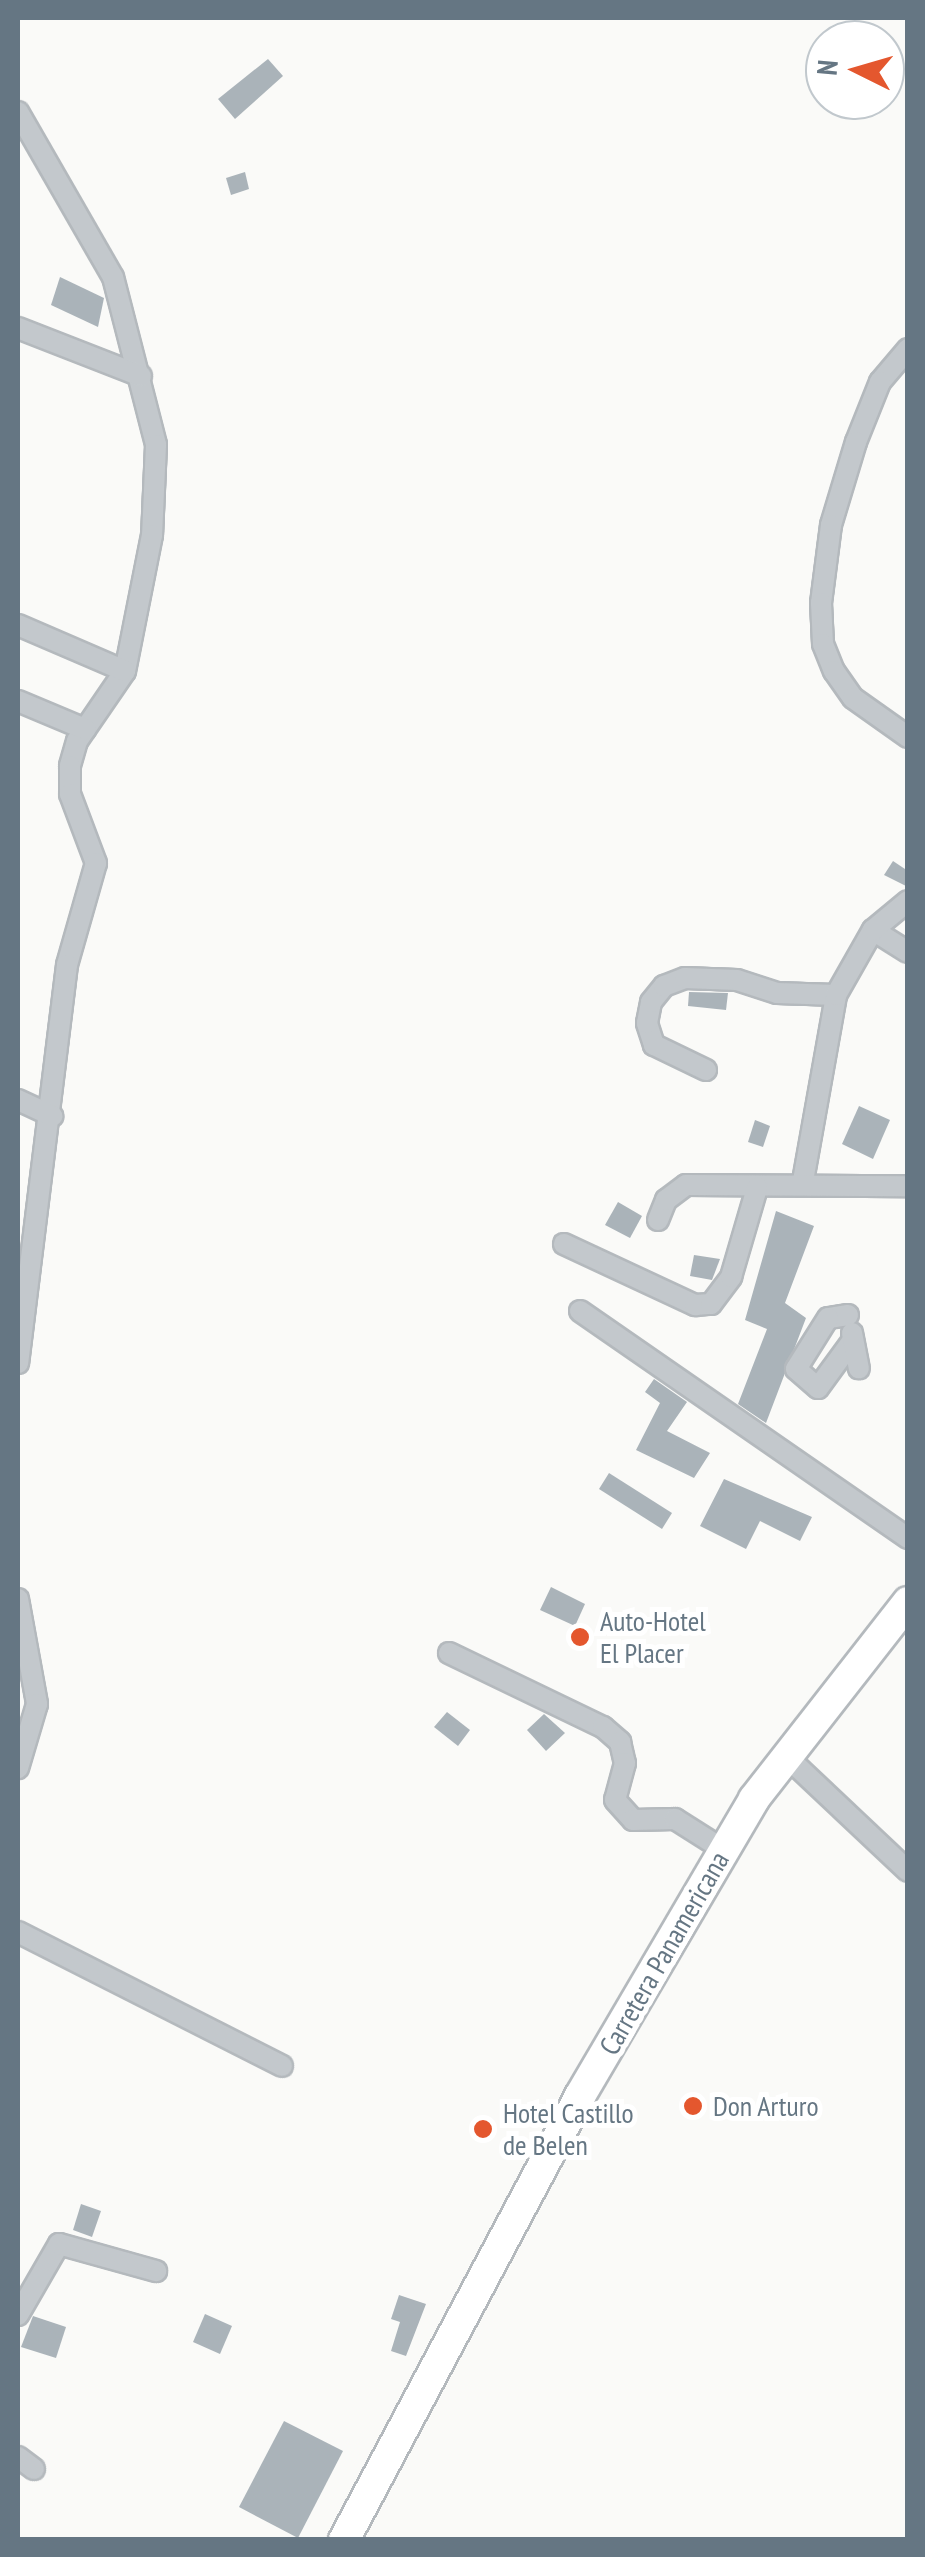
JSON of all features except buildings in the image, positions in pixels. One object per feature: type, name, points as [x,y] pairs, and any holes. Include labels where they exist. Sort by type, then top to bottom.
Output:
[{"type":"highway","name":"Carretera Panamericana","points":[[344,2540],[580,2096],[724,1850],[787,1757],[908,1602]]},
{"type":"street","points":[[18,112],[113,277],[156,445],[152,534],[125,672],[85,730],[70,766],[70,794],[96,864],[67,965],[53,1116],[18,1364]]},
{"type":"street","points":[[18,328],[140,376]]},
{"type":"street","points":[[908,349],[880,382],[856,442],[831,526],[821,603],[822,644],[834,671],[853,698],[908,737]]},
{"type":"street","points":[[18,625],[125,672]]},
{"type":"street","points":[[18,701],[85,730]]},
{"type":"street","points":[[803,1181],[836,995],[872,930],[908,901]]},
{"type":"street","points":[[872,930],[908,952]]},
{"type":"street","points":[[706,1070],[654,1045],[647,1023],[651,1002],[664,986],[685,978],[723,979],[776,994],[836,995]]},
{"type":"street","points":[[18,1100],[53,1116]]},
{"type":"street","points":[[658,1220],[666,1200],[686,1184],[757,1188],[803,1181],[908,1186]]},
{"type":"street","points":[[564,1244],[695,1305],[711,1304],[732,1277],[757,1188]]},
{"type":"street","points":[[806,1318],[835,1310],[848,1315]]},
{"type":"street","points":[[580,1311],[908,1538]]},
{"type":"street","points":[[848,1315],[860,1368]]},
{"type":"street","points":[[848,1315],[828,1318],[796,1369],[818,1388],[853,1340]]},
{"type":"street","points":[[18,1599],[27,1699],[18,1768]]},
{"type":"street","points":[[449,1652],[603,1727],[625,1752],[614,1787],[623,1812],[633,1820],[676,1819],[724,1850]]},
{"type":"street","points":[[787,1757],[908,1871]]},
{"type":"street","points":[[18,1932],[282,2066]]},
{"type":"street","points":[[18,2315],[59,2244],[156,2271]]},
{"type":"place","name":"Auto-Hotel El Placer","points":[[580,1637]]},
{"type":"place","name":"Don Arturo","points":[[693,2106]]},
{"type":"place","name":"Hotel Castillo de Belen","points":[[483,2129]]}]
